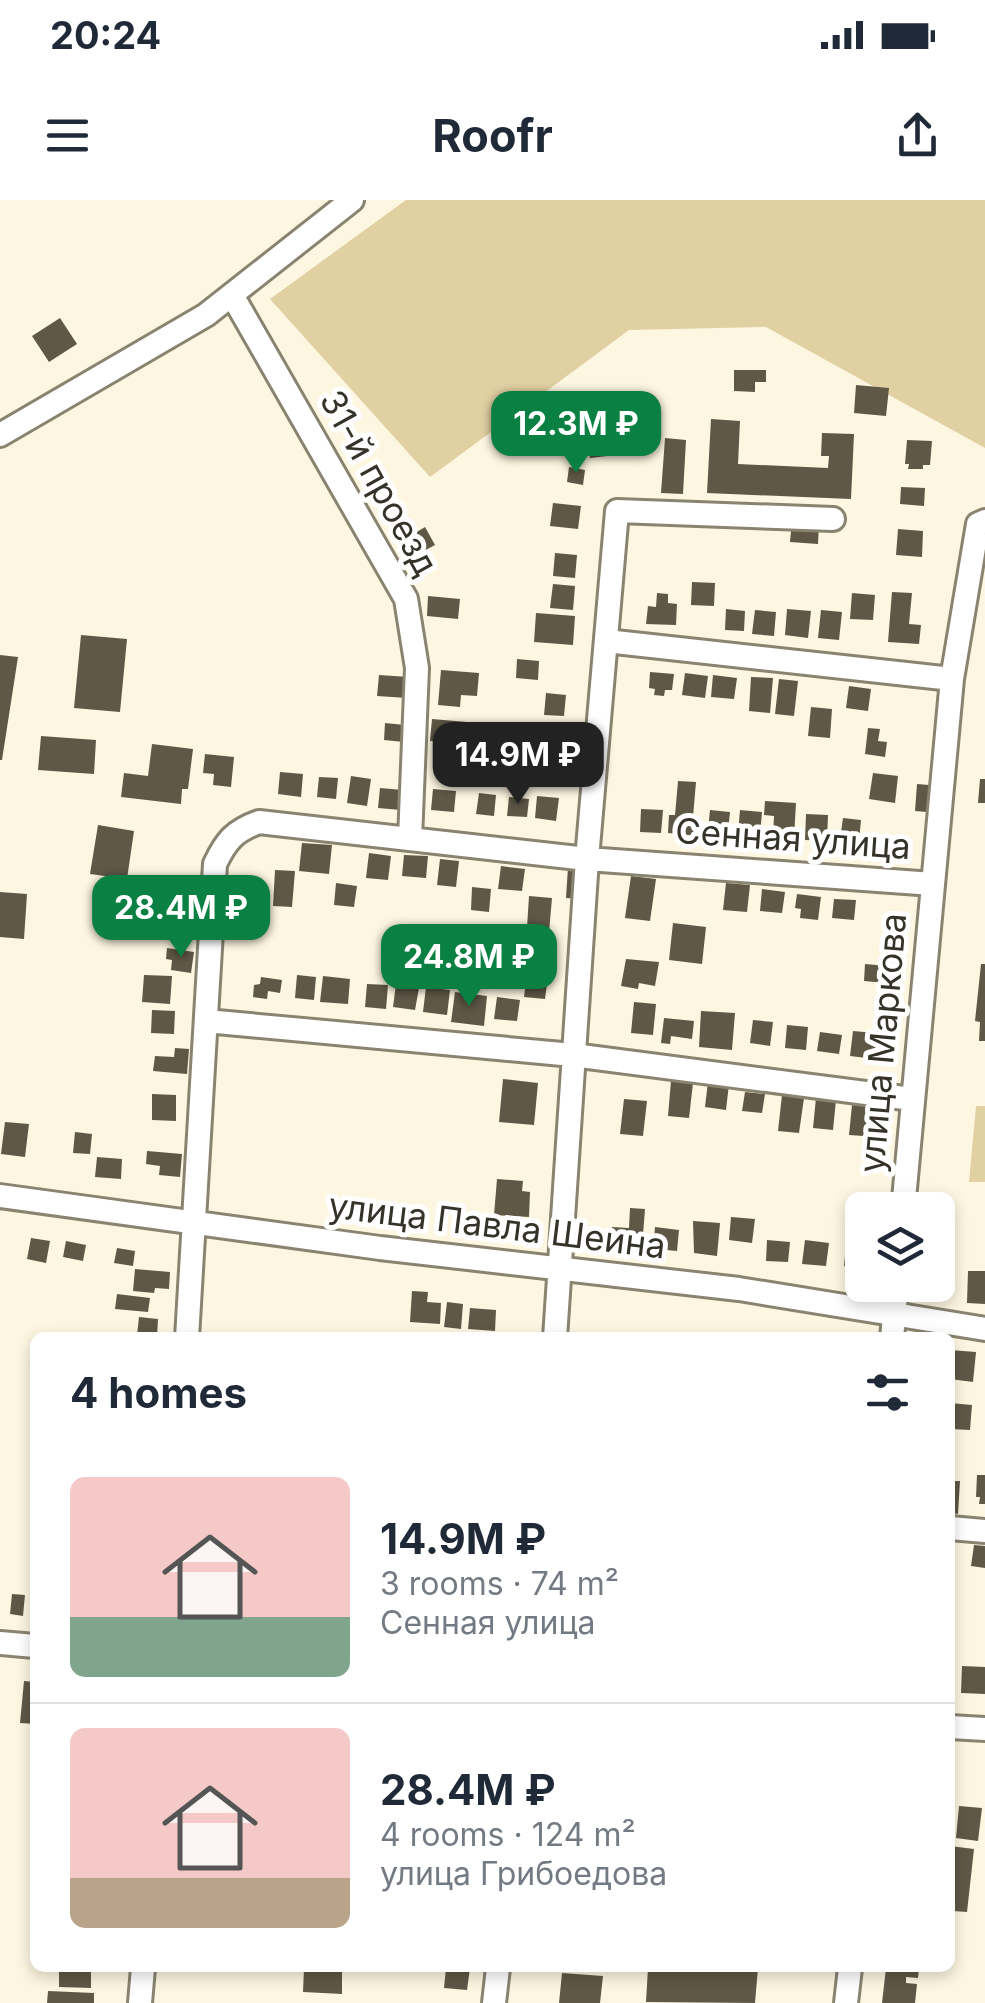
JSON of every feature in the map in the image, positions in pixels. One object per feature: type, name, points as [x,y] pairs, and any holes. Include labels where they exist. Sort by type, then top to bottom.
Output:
[{"type":"street","points":[[0,435],[206,315],[352,200]]},
{"type":"street","name":"31-й проезд","points":[[232,296],[406,598],[417,668],[410,839]]},
{"type":"street","points":[[556,1332],[587,859],[618,511],[833,519]]},
{"type":"street","name":"улица Маркова","points":[[904,1192],[952,679],[982,523]]},
{"type":"street","points":[[606,641],[952,679]]},
{"type":"street","name":"Сенная улица","points":[[206,1021],[216,864],[233,834],[258,822],[587,859],[933,884]]},
{"type":"street","points":[[187,1332],[206,1021],[573,1055],[912,1100]]},
{"type":"street","name":"улица Павла Шеина","points":[[0,1196],[194,1220],[276,1235],[739,1289],[985,1329]]},
{"type":"street","points":[[892,1332],[895,1302]]},
{"type":"street","points":[[955,1528],[985,1531]]},
{"type":"street","points":[[0,1643],[30,1646]]},
{"type":"street","points":[[955,1727],[985,1730]]},
{"type":"street","points":[[140,2003],[143,1972]]},
{"type":"street","points":[[494,2003],[498,1972]]},
{"type":"street","points":[[846,2003],[850,1972]]},
{"type":"shaded area","points":[[406,200],[985,200],[985,448],[766,327],[629,330],[430,477],[270,299]]},
{"type":"shaded area","points":[[976,1106],[985,1106],[985,1182],[969,1182]]},
{"type":"building","points":[[60,318],[77,344],[49,362],[32,336]]},
{"type":"building","points":[[734,370],[766,370],[766,382],[755,382],[755,392],[734,391]]},
{"type":"building","points":[[856,385],[889,388],[886,416],[854,413]]},
{"type":"building","points":[[619,415],[624,454],[590,458],[586,419]]},
{"type":"building","points":[[711,419],[740,421],[738,464],[828,468],[829,456],[821,456],[822,433],[854,434],[851,499],[707,493]]},
{"type":"building","points":[[665,438],[686,440],[683,494],[661,493]]},
{"type":"building","points":[[907,440],[932,441],[930,465],[908,469]]},
{"type":"building","points":[[569,467],[585,470],[583,485],[567,482]]},
{"type":"building","points":[[901,487],[925,488],[924,506],[900,504]]},
{"type":"building","points":[[553,503],[581,506],[578,529],[550,526]]},
{"type":"building","points":[[792,521],[819,523],[818,544],[790,542]]},
{"type":"building","points":[[425,527],[435,545],[420,553],[410,536]]},
{"type":"building","points":[[898,529],[923,531],[922,557],[896,555]]},
{"type":"building","points":[[555,553],[577,555],[575,578],[553,576]]},
{"type":"building","points":[[692,582],[715,583],[714,606],[691,605]]},
{"type":"building","points":[[553,584],[575,586],[573,610],[550,608]]},
{"type":"building","points":[[892,592],[912,593],[909,624],[921,625],[919,644],[888,642]]},
{"type":"building","points":[[657,593],[668,594],[668,603],[677,604],[676,625],[646,624],[648,606],[656,607]]},
{"type":"building","points":[[852,593],[875,595],[873,620],[850,619]]},
{"type":"building","points":[[428,596],[460,599],[458,619],[427,616]]},
{"type":"building","points":[[726,609],[745,611],[744,631],[725,630]]},
{"type":"building","points":[[787,609],[811,611],[808,638],[785,635]]},
{"type":"building","points":[[755,610],[776,612],[774,636],[752,634]]},
{"type":"building","points":[[821,610],[842,612],[839,640],[818,638]]},
{"type":"building","points":[[536,613],[575,616],[573,645],[534,642]]},
{"type":"building","points":[[81,635],[127,639],[120,712],[74,708]]},
{"type":"building","points":[[0,655],[18,657],[2,760],[0,760]]},
{"type":"building","points":[[517,659],[539,661],[538,680],[516,678]]},
{"type":"building","points":[[441,670],[479,673],[477,696],[461,695],[460,707],[438,705]]},
{"type":"building","points":[[650,672],[674,674],[672,690],[665,690],[664,696],[654,695],[655,689],[649,688]]},
{"type":"building","points":[[685,673],[708,676],[705,698],[682,695]]},
{"type":"building","points":[[379,675],[409,677],[407,698],[377,696]]},
{"type":"building","points":[[713,675],[737,678],[734,699],[711,697]]},
{"type":"building","points":[[751,677],[773,678],[770,713],[749,711]]},
{"type":"building","points":[[779,679],[798,681],[794,716],[775,714]]},
{"type":"building","points":[[849,686],[871,689],[868,711],[846,708]]},
{"type":"building","points":[[546,693],[566,695],[564,716],[544,715]]},
{"type":"building","points":[[811,707],[832,709],[830,738],[808,736]]},
{"type":"building","points":[[432,719],[467,722],[465,744],[430,741]]},
{"type":"building","points":[[543,722],[566,724],[563,750],[540,748]]},
{"type":"building","points":[[385,723],[405,725],[404,742],[384,740]]},
{"type":"building","points":[[868,728],[880,729],[878,741],[887,742],[885,757],[865,754]]},
{"type":"building","points":[[41,736],[96,740],[94,774],[38,770]]},
{"type":"building","points":[[152,744],[193,749],[188,789],[182,789],[181,804],[121,797],[124,773],[148,776]]},
{"type":"building","points":[[205,754],[234,757],[231,787],[213,785],[214,774],[203,773]]},
{"type":"building","points":[[280,772],[303,774],[301,797],[278,794]]},
{"type":"building","points":[[873,773],[898,776],[895,803],[869,799]]},
{"type":"building","points":[[351,776],[371,779],[367,806],[347,803]]},
{"type":"building","points":[[319,777],[338,778],[336,799],[317,797]]},
{"type":"building","points":[[980,779],[985,779],[985,803],[978,803]]},
{"type":"building","points":[[678,781],[696,782],[693,817],[699,818],[698,836],[668,833],[669,815],[675,815]]},
{"type":"building","points":[[917,784],[929,785],[927,812],[915,811]]},
{"type":"building","points":[[380,788],[403,790],[401,810],[378,808]]},
{"type":"building","points":[[433,789],[456,791],[454,812],[431,810]]},
{"type":"building","points":[[479,793],[496,795],[494,816],[476,814]]},
{"type":"building","points":[[537,796],[559,798],[556,821],[535,818]]},
{"type":"building","points":[[509,797],[529,799],[527,817],[507,816]]},
{"type":"building","points":[[765,801],[796,803],[794,838],[773,836],[774,816],[764,815]]},
{"type":"building","points":[[641,809],[663,810],[661,833],[640,832]]},
{"type":"building","points":[[710,810],[730,812],[728,831],[708,830]]},
{"type":"building","points":[[740,810],[762,812],[760,835],[738,834]]},
{"type":"building","points":[[806,814],[828,815],[827,841],[805,840]]},
{"type":"building","points":[[843,818],[861,820],[859,841],[840,839]]},
{"type":"building","points":[[98,825],[134,831],[127,879],[90,874]]},
{"type":"building","points":[[302,843],[332,845],[329,874],[299,871]]},
{"type":"building","points":[[369,853],[391,856],[388,880],[366,878]]},
{"type":"building","points":[[404,855],[428,856],[426,878],[402,876]]},
{"type":"building","points":[[440,859],[459,861],[456,887],[437,885]]},
{"type":"building","points":[[501,866],[525,869],[522,891],[498,889]]},
{"type":"building","points":[[568,867],[583,868],[582,899],[566,898]]},
{"type":"building","points":[[275,870],[295,871],[292,907],[273,906]]},
{"type":"building","points":[[631,876],[656,879],[650,921],[625,918]]},
{"type":"building","points":[[127,879],[189,884],[186,916],[124,911]]},
{"type":"building","points":[[336,883],[357,886],[354,907],[334,905]]},
{"type":"building","points":[[726,883],[750,885],[747,912],[723,910]]},
{"type":"building","points":[[472,887],[491,889],[489,912],[471,910]]},
{"type":"building","points":[[762,889],[785,892],[782,913],[760,911]]},
{"type":"building","points":[[0,892],[27,894],[24,939],[0,937]]},
{"type":"building","points":[[797,894],[821,897],[818,920],[800,918],[801,909],[795,908]]},
{"type":"building","points":[[529,896],[552,898],[548,944],[526,943]]},
{"type":"building","points":[[834,899],[856,900],[854,920],[832,918]]},
{"type":"building","points":[[673,923],[706,927],[702,964],[669,960]]},
{"type":"building","points":[[167,948],[194,952],[191,973],[171,970]]},
{"type":"building","points":[[626,959],[659,962],[655,986],[621,986]]},
{"type":"building","points":[[865,964],[888,966],[886,983],[864,981]]},
{"type":"building","points":[[981,964],[985,964],[985,1041],[979,1041],[980,1022],[975,1021]]},
{"type":"building","points":[[527,974],[548,976],[545,999],[524,997]]},
{"type":"building","points":[[144,975],[172,976],[170,1004],[142,1002]]},
{"type":"building","points":[[297,975],[316,977],[314,1000],[295,998]]},
{"type":"building","points":[[323,976],[350,979],[348,1004],[320,1002]]},
{"type":"building","points":[[261,977],[282,980],[280,993],[268,991],[267,999],[253,997],[254,985],[260,984]]},
{"type":"building","points":[[367,984],[388,985],[386,1009],[365,1007]]},
{"type":"building","points":[[396,984],[419,988],[415,1010],[393,1007]]},
{"type":"building","points":[[426,987],[450,990],[447,1015],[423,1012]]},
{"type":"building","points":[[455,992],[487,996],[484,1026],[451,1022]]},
{"type":"building","points":[[497,997],[520,1000],[517,1021],[494,1019]]},
{"type":"building","points":[[634,1002],[656,1004],[653,1035],[631,1033]]},
{"type":"building","points":[[152,1010],[175,1011],[174,1034],[151,1033]]},
{"type":"building","points":[[701,1011],[735,1013],[732,1050],[699,1047]]},
{"type":"building","points":[[664,1018],[694,1021],[692,1039],[671,1036],[670,1044],[661,1043]]},
{"type":"building","points":[[753,1020],[773,1022],[770,1046],[750,1043]]},
{"type":"building","points":[[787,1025],[808,1027],[806,1050],[785,1048]]},
{"type":"building","points":[[853,1031],[886,1034],[883,1060],[850,1056]]},
{"type":"building","points":[[820,1032],[842,1035],[839,1054],[817,1051]]},
{"type":"building","points":[[175,1048],[189,1049],[187,1074],[153,1071],[155,1056],[174,1057]]},
{"type":"building","points":[[503,1079],[538,1083],[534,1125],[499,1122]]},
{"type":"building","points":[[671,1081],[693,1083],[689,1118],[668,1116]]},
{"type":"building","points":[[708,1082],[729,1084],[726,1110],[705,1107]]},
{"type":"building","points":[[745,1092],[765,1094],[762,1113],[742,1111]]},
{"type":"building","points":[[152,1094],[176,1095],[176,1121],[152,1120]]},
{"type":"building","points":[[782,1095],[804,1098],[799,1133],[778,1131]]},
{"type":"building","points":[[816,1098],[836,1100],[833,1130],[813,1128]]},
{"type":"building","points":[[624,1099],[647,1101],[643,1136],[620,1134]]},
{"type":"building","points":[[852,1105],[883,1108],[880,1129],[865,1127],[864,1136],[849,1135]]},
{"type":"building","points":[[5,1122],[29,1124],[25,1157],[1,1154]]},
{"type":"building","points":[[75,1132],[92,1134],[90,1154],[73,1153]]},
{"type":"building","points":[[147,1151],[182,1154],[180,1177],[159,1175],[160,1166],[146,1164]]},
{"type":"building","points":[[97,1157],[122,1159],[121,1179],[95,1177]]},
{"type":"building","points":[[497,1179],[523,1181],[522,1191],[530,1192],[529,1217],[494,1215]]},
{"type":"building","points":[[630,1208],[645,1209],[642,1248],[610,1245],[612,1227],[629,1228]]},
{"type":"building","points":[[731,1217],[755,1219],[752,1243],[729,1240]]},
{"type":"building","points":[[693,1221],[720,1223],[717,1256],[694,1253]]},
{"type":"building","points":[[655,1227],[679,1230],[677,1251],[653,1252]]},
{"type":"building","points":[[31,1238],[50,1241],[46,1263],[27,1259]]},
{"type":"building","points":[[767,1240],[790,1242],[788,1262],[766,1261]]},
{"type":"building","points":[[805,1240],[829,1243],[826,1266],[802,1264]]},
{"type":"building","points":[[66,1241],[86,1245],[83,1261],[63,1257]]},
{"type":"building","points":[[117,1248],[135,1251],[133,1266],[114,1263]]},
{"type":"building","points":[[135,1269],[170,1272],[169,1289],[155,1288],[154,1293],[133,1291]]},
{"type":"building","points":[[968,1271],[985,1271],[985,1304],[967,1303]]},
{"type":"building","points":[[412,1291],[428,1292],[427,1302],[441,1303],[440,1324],[410,1322]]},
{"type":"building","points":[[117,1294],[150,1298],[148,1312],[115,1309]]},
{"type":"building","points":[[447,1302],[463,1304],[461,1329],[444,1327]]},
{"type":"building","points":[[470,1308],[496,1310],[495,1331],[468,1329]]},
{"type":"building","points":[[139,1317],[158,1319],[157,1332],[137,1332]]},
{"type":"building","points":[[955,1350],[976,1352],[973,1382],[955,1380]]},
{"type":"building","points":[[955,1403],[972,1405],[970,1430],[955,1429]]},
{"type":"building","points":[[977,1475],[985,1475],[985,1504],[979,1504],[980,1497],[976,1497]]},
{"type":"building","points":[[955,1481],[960,1481],[958,1514],[955,1514]]},
{"type":"building","points":[[974,1545],[985,1546],[985,1568],[971,1566]]},
{"type":"building","points":[[12,1594],[25,1595],[23,1616],[10,1614]]},
{"type":"building","points":[[962,1666],[985,1667],[985,1694],[961,1693]]},
{"type":"building","points":[[24,1681],[30,1682],[30,1724],[20,1723]]},
{"type":"building","points":[[959,1806],[982,1808],[978,1841],[956,1838]]},
{"type":"building","points":[[955,1847],[974,1849],[967,1912],[955,1911]]},
{"type":"building","points":[[59,1972],[91,1972],[91,1988],[59,1987]]},
{"type":"building","points":[[304,1972],[342,1972],[342,1994],[303,1992]]},
{"type":"building","points":[[446,1972],[469,1972],[467,1990],[444,1988]]},
{"type":"building","points":[[648,1972],[758,1972],[755,2003],[646,2002]]},
{"type":"building","points":[[886,1972],[919,1972],[918,1978],[906,1977],[906,1983],[917,1984],[915,2003],[882,2003]]},
{"type":"building","points":[[562,1973],[603,1976],[600,2003],[559,2003]]},
{"type":"building","points":[[48,1991],[94,1993],[94,2003],[47,2003]]}]
